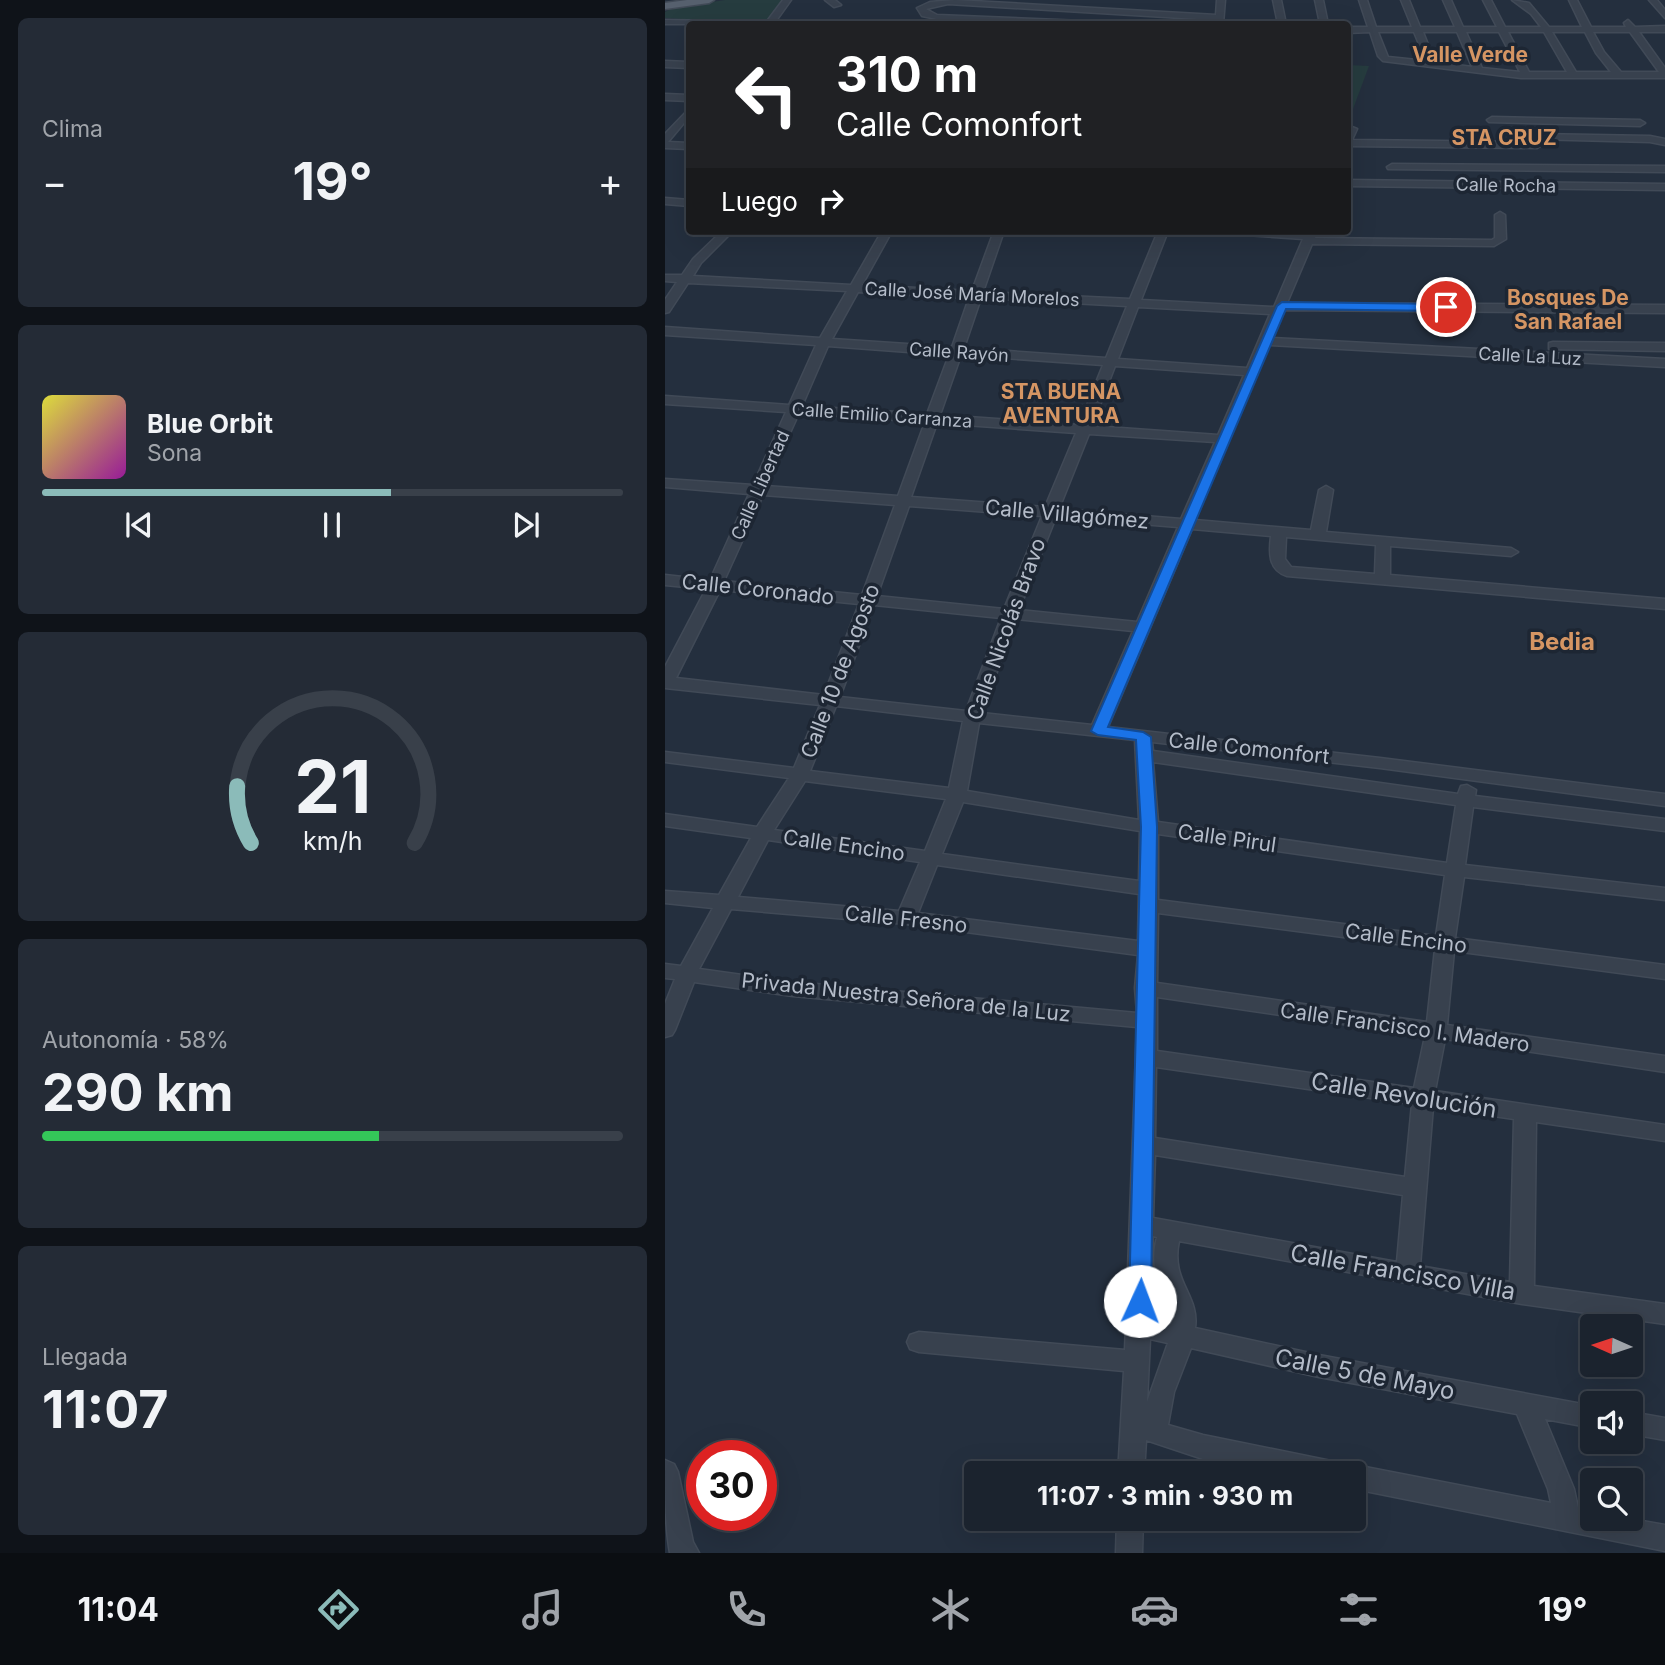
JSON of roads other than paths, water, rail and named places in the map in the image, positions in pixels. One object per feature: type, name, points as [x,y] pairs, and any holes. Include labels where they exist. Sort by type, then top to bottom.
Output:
[{"type":"main road","points":[[666,5],[686,0]]},
{"type":"main road","points":[[666,5],[709,0]]},
{"type":"street","points":[[771,21],[787,0]]},
{"type":"street","points":[[1025,21],[937,16],[925,13],[921,8],[938,3],[975,4],[1219,21],[1221,0]]},
{"type":"street","points":[[1277,0],[1281,21]]},
{"type":"street","points":[[1319,0],[1323,21]]},
{"type":"street","points":[[1363,0],[1381,61],[1431,63],[1527,75],[1665,74]]},
{"type":"street","points":[[1405,0],[1431,63]]},
{"type":"street","points":[[1447,0],[1478,69]]},
{"type":"street","points":[[1487,0],[1527,75]]},
{"type":"street","points":[[1516,0],[1530,7],[1548,30],[1557,54],[1573,75]]},
{"type":"street","points":[[1573,0],[1601,53],[1618,75]]},
{"type":"street","points":[[1653,0],[1665,16]]},
{"type":"street","points":[[956,18],[975,4]]},
{"type":"street","points":[[1006,20],[1030,7]]},
{"type":"street","points":[[931,21],[937,16]]},
{"type":"street","points":[[1626,21],[1665,74]]},
{"type":"street","points":[[665,22],[686,23]]},
{"type":"street","points":[[1351,30],[1665,29]]},
{"type":"street","points":[[665,64],[686,65]]},
{"type":"street","points":[[665,97],[686,98]]},
{"type":"street","points":[[665,140],[686,116]]},
{"type":"street","points":[[1492,120],[1640,123]]},
{"type":"street","points":[[1534,121],[1543,167]]},
{"type":"street","points":[[1351,142],[1488,145],[1536,141],[1661,169]]},
{"type":"street","points":[[1392,167],[1543,167],[1593,154],[1665,142]]},
{"type":"street","points":[[1437,144],[1442,166]]},
{"type":"street","points":[[665,145],[686,146]]},
{"type":"street","points":[[1488,145],[1491,167]]},
{"type":"street","name":"Calle Rocha","points":[[1351,183],[1665,187]]},
{"type":"street","points":[[665,201],[686,203]]},
{"type":"street","points":[[1098,731],[1310,236],[1493,243],[1501,239],[1500,215]]},
{"type":"street","points":[[665,309],[697,261],[724,235]]},
{"type":"street","name":"Calle Libertad","points":[[665,682],[715,585],[824,342],[885,235]]},
{"type":"street","name":"Calle 10 de Agosto","points":[[665,1030],[687,973],[762,834],[799,776],[830,702],[869,600],[998,235]]},
{"type":"street","name":"Calle Nicolás Bravo","points":[[906,918],[957,795],[972,717],[1010,613],[1161,235]]},
{"type":"street","name":"Calle José María Morelos","points":[[665,278],[1135,304],[1281,308],[1665,310]]},
{"type":"street","name":"Calle Rayón","points":[[665,331],[1252,372]]},
{"type":"street","name":"Calle La Luz","points":[[1267,341],[1486,349],[1665,347]]},
{"type":"street","name":"Calle La Luz","points":[[1486,349],[1665,363]]},
{"type":"street","name":"Calle Emilio Carranza","points":[[665,400],[1224,439]]},
{"type":"street","name":"Calle Villagómez","points":[[665,483],[1049,512],[1511,552]]},
{"type":"street","points":[[1318,534],[1326,490]]},
{"type":"street","points":[[1279,531],[1277,559],[1280,567],[1287,571],[1665,604]]},
{"type":"street","points":[[1382,580],[1383,541]]},
{"type":"street","name":"Calle Coronado","points":[[665,580],[1144,627]]},
{"type":"street","name":"Calle Comonfort","points":[[665,682],[1098,731],[1144,746],[1380,763],[1665,800]]},
{"type":"street","points":[[1143,1428],[1135,1389],[1142,1225],[1149,827],[1144,746],[1367,789],[1665,825]]},
{"type":"street","name":"Calle Pirul","points":[[665,757],[957,795],[1149,827],[1455,870],[1665,894]]},
{"type":"street","points":[[1367,789],[1380,763]]},
{"type":"street","points":[[1408,1272],[1423,1096],[1436,1032],[1445,943],[1469,774]]},
{"type":"street","name":"Calle Encino","points":[[665,820],[932,857],[1148,897],[1445,943],[1665,972]]},
{"type":"street","name":"Calle Fresno","points":[[665,897],[906,918],[1146,949]]},
{"type":"street","name":"Privada Nuestra Señora de la Luz","points":[[665,971],[793,989],[1146,1021]]},
{"type":"street","name":"Calle Francisco I. Madero","points":[[1145,988],[1665,1064]]},
{"type":"street","name":"Calle Revolución","points":[[1144,1057],[1665,1133]]},
{"type":"street","points":[[1522,1294],[1525,1113]]},
{"type":"street","points":[[1143,1145],[1416,1188]]},
{"type":"street","name":"Calle Francisco Villa","points":[[1142,1225],[1522,1294],[1665,1314]]},
{"type":"street","points":[[1134,1461],[1143,1428],[1178,1354],[1179,1336],[1184,1320],[1181,1304],[1169,1282],[1165,1266],[1164,1251],[1170,1230]]},
{"type":"street","name":"Calle 5 de Mayo","points":[[1139,1326],[1580,1415]]},
{"type":"street","points":[[919,1342],[1137,1362]]},
{"type":"street","points":[[1135,1389],[1162,1392]]},
{"type":"street","points":[[1526,1405],[1561,1489],[1567,1519]]},
{"type":"street","points":[[1643,1425],[1665,1429]]},
{"type":"street","points":[[1143,1428],[1203,1447],[1272,1461]]},
{"type":"street","points":[[665,1472],[681,1548],[686,1553]]},
{"type":"street","points":[[1366,1479],[1665,1538]]},
{"type":"street","points":[[1129,1553],[1130,1531]]},
{"type":"district","name":"Valle Verde","points":[[1470,54]]},
{"type":"district","name":"STA CRUZ","points":[[1504,137]]},
{"type":"district","name":"Bosques De San Rafael","points":[[1568,309]]},
{"type":"district","name":"STA BUENA AVENTURA","points":[[1061,403]]},
{"type":"district","name":"Bedia","points":[[1562,641]]}]
